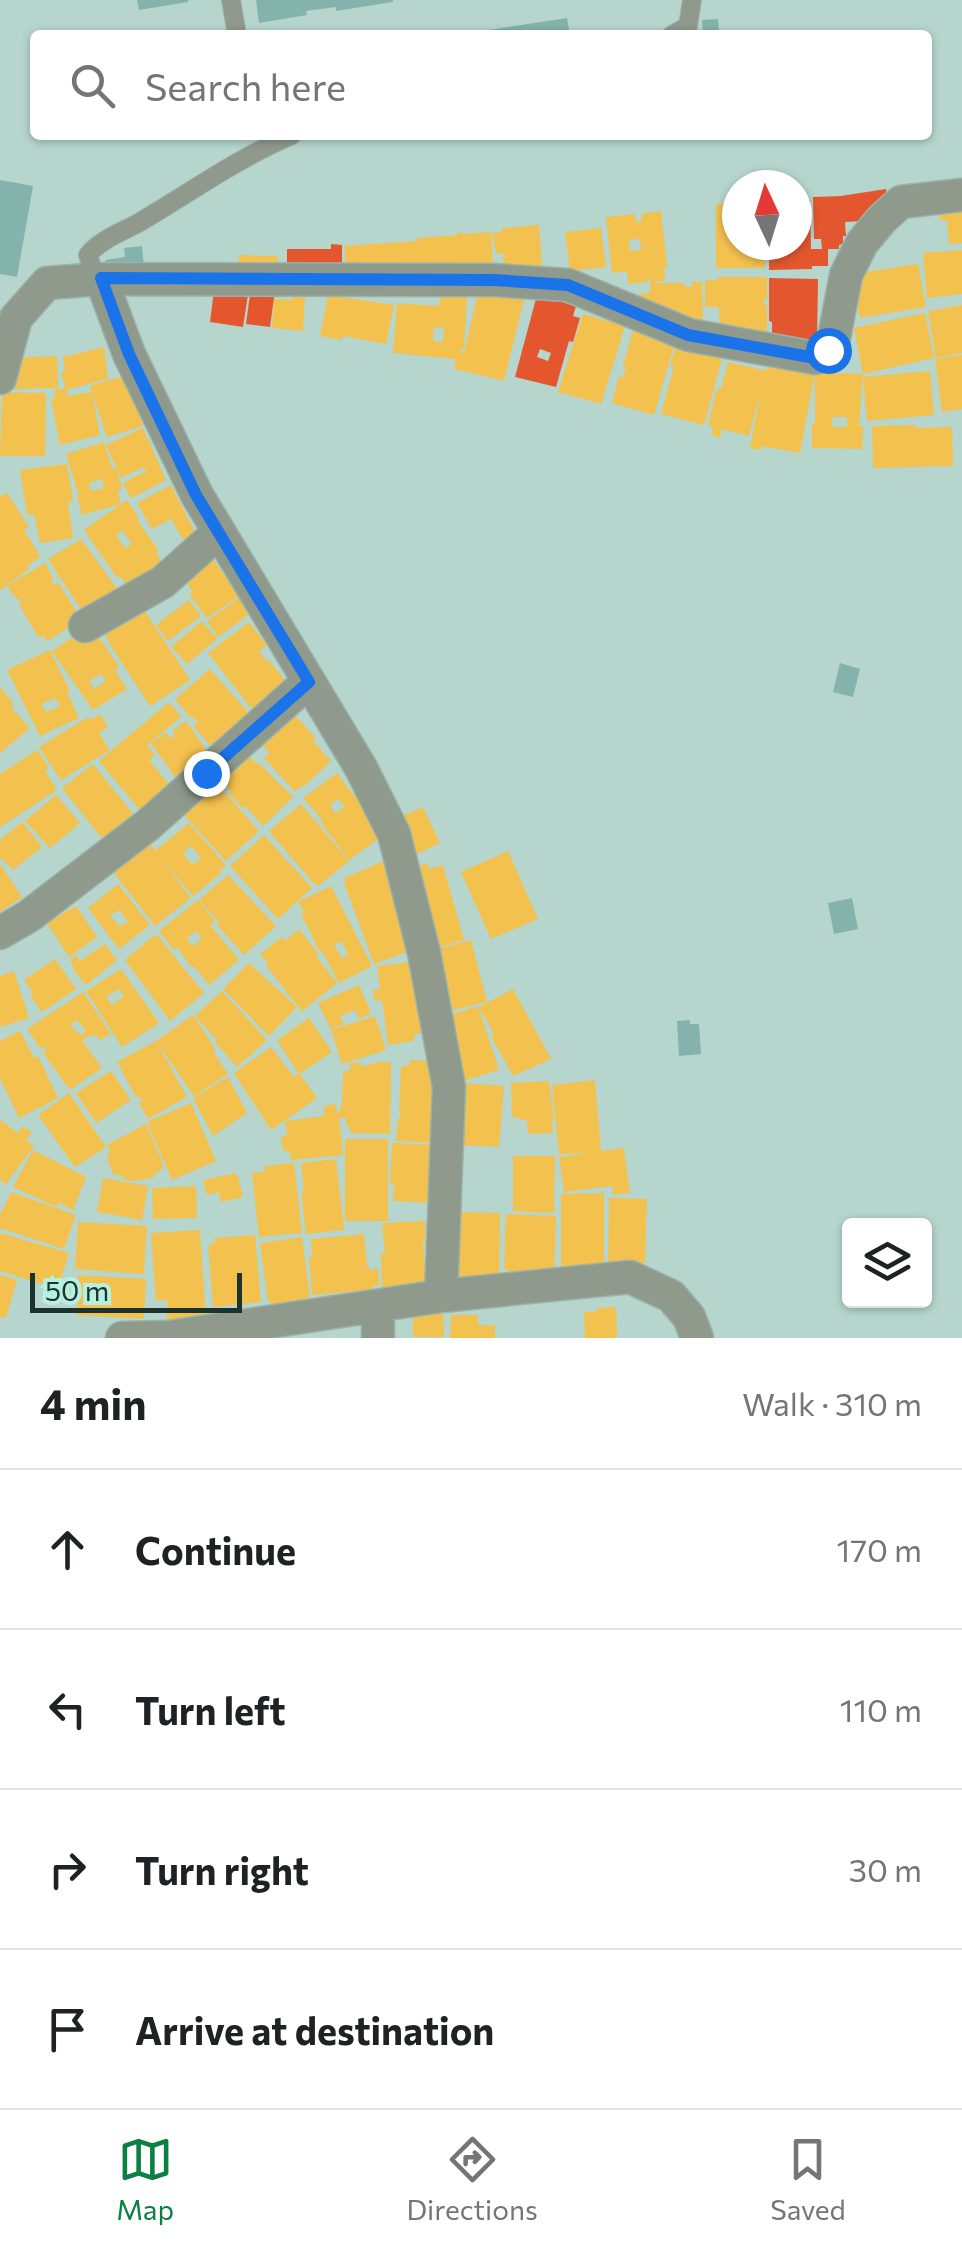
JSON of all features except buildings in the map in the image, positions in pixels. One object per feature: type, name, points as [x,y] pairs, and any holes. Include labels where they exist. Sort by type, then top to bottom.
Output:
[{"type":"street","points":[[0,378],[16,318],[47,283],[101,278],[494,280],[568,285],[688,335],[815,358],[828,350],[834,338],[846,275],[862,243],[882,219],[901,202],[962,195]]},
{"type":"street","points":[[101,278],[129,354],[196,495],[361,768],[394,834],[424,954],[450,1087],[441,1296]]},
{"type":"street","points":[[85,626],[163,582],[218,532]]},
{"type":"street","points":[[0,933],[29,916],[150,824],[309,682]]},
{"type":"street","points":[[122,1338],[378,1323],[441,1296],[630,1278],[671,1296],[690,1317],[697,1338]]},
{"type":"lane","points":[[232,0],[236,30]]},
{"type":"lane","points":[[681,30],[688,26],[692,0]]},
{"type":"lane","points":[[101,278],[88,255],[96,244],[141,221],[254,143]]},
{"type":"route","points":[[206,773],[309,682],[196,495],[129,354],[101,278],[494,280],[568,285],[688,335],[815,358],[828,350]]}]
